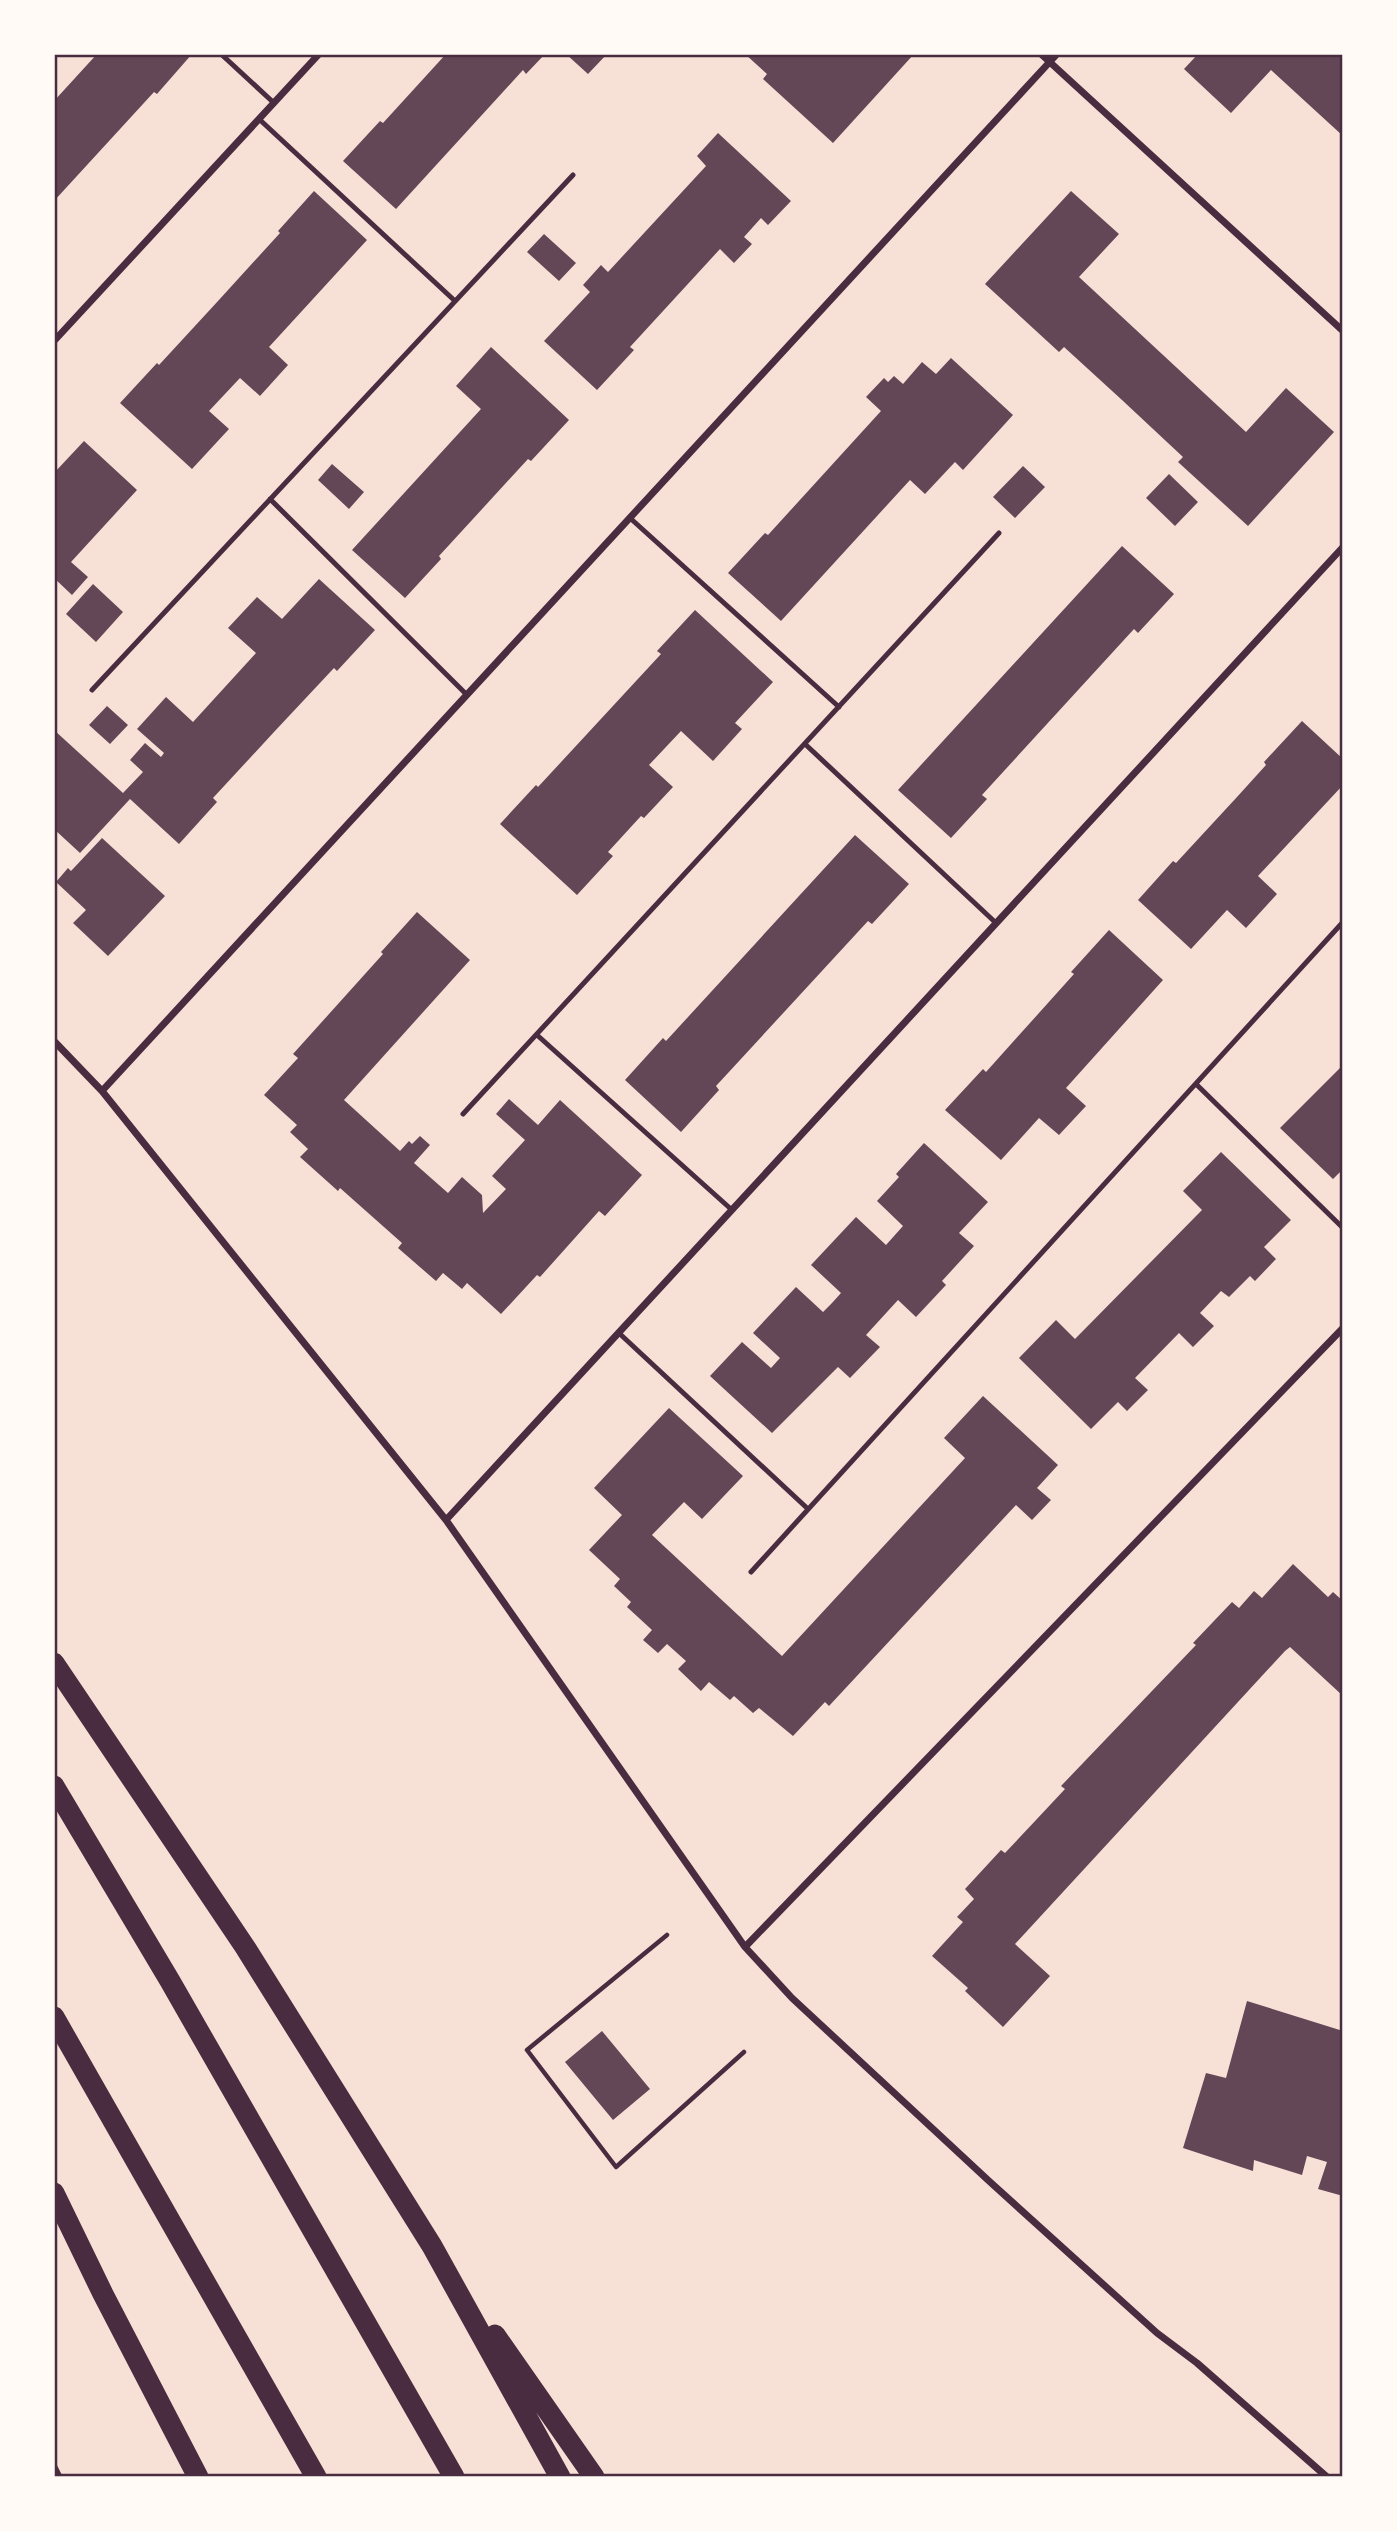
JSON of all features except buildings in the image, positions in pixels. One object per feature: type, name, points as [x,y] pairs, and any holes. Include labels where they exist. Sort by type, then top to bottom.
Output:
[{"type":"highway","points":[[54,1663],[245,1947],[432,2246],[594,2477]]},
{"type":"highway","points":[[54,1786],[170,1981],[454,2477]]},
{"type":"highway","points":[[54,2017],[316,2477]]},
{"type":"highway","points":[[54,2193],[198,2477]]},
{"type":"highway","points":[[432,2246],[560,2477]]},
{"type":"street","points":[[54,341],[319,54]]},
{"type":"street","points":[[1041,54],[1343,331]]},
{"type":"street","points":[[102,1091],[1057,54]]},
{"type":"street","points":[[446,1520],[1343,547]]},
{"type":"street","points":[[54,1041],[102,1091],[446,1520],[745,1947],[792,1998],[989,2181],[1157,2333],[1197,2363],[1327,2477]]},
{"type":"street","points":[[745,1947],[1343,1328]]},
{"type":"street","points":[[54,2467],[59,2477]]},
{"type":"lane","points":[[221,54],[274,103]]},
{"type":"lane","points":[[259,119],[456,301]]},
{"type":"lane","points":[[92,690],[573,175]]},
{"type":"lane","points":[[270,499],[467,695]]},
{"type":"lane","points":[[630,518],[839,707]]},
{"type":"lane","points":[[463,1114],[999,533]]},
{"type":"lane","points":[[804,744],[996,923]]},
{"type":"lane","points":[[751,1572],[1343,922]]},
{"type":"lane","points":[[537,1035],[732,1210]]},
{"type":"lane","points":[[1196,1084],[1343,1228]]},
{"type":"lane","points":[[620,1334],[808,1509]]},
{"type":"path","points":[[667,1935],[527,2050],[616,2167],[744,2052]]}]
